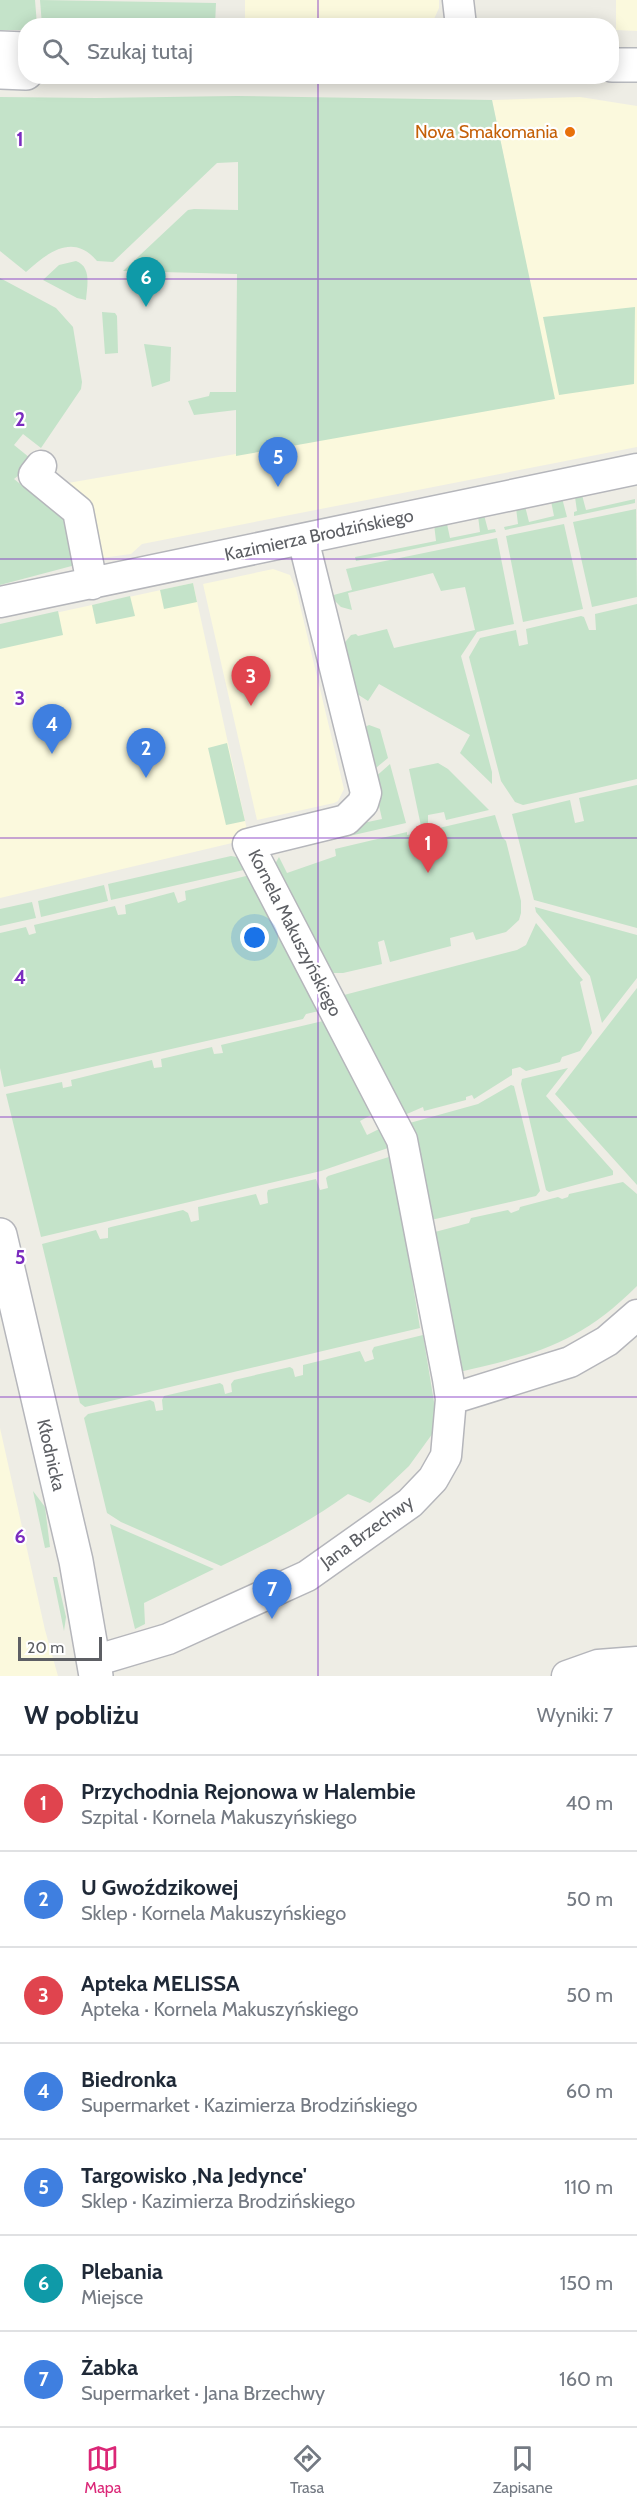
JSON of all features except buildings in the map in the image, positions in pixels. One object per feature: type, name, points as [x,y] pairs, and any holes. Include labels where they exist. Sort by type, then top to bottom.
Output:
[{"type":"street","points":[[458,0],[460,18]]},
{"type":"street","points":[[0,48],[18,49]]},
{"type":"street","points":[[619,65],[637,65]]},
{"type":"street","points":[[0,72],[18,73]]},
{"type":"street","points":[[41,466],[34,475],[78,511],[92,584]]},
{"type":"street","name":"Kazimierza Brodzińskiego","points":[[0,602],[637,469]]},
{"type":"street","name":"Kornela Makuszyńskiego","points":[[303,539],[366,794],[363,803],[346,820],[248,844],[402,1140],[451,1399]]},
{"type":"street","name":"Kłodnicka","points":[[0,1235],[76,1561],[95,1668]]},
{"type":"street","points":[[451,1399],[570,1362],[607,1341],[637,1315]]},
{"type":"street","name":"Jana Brzechwy","points":[[95,1668],[168,1639],[307,1576],[410,1503],[432,1479],[446,1456],[451,1399]]},
{"type":"street","points":[[567,1676],[598,1665],[637,1662]]},
{"type":"shaded area","points":[[245,0],[439,0],[439,8],[434,18],[245,18]]},
{"type":"shaded area","points":[[616,0],[637,0],[637,31],[619,30],[619,18],[616,18]]},
{"type":"shaded area","points":[[580,97],[637,106],[637,447],[142,544],[131,554],[94,559],[62,484],[554,399],[492,100]]},
{"type":"shaded area","points":[[273,569],[290,575],[296,589],[344,789],[338,801],[334,803],[257,820],[203,584]]},
{"type":"shaded area","points":[[193,583],[249,839],[0,898],[0,625]]},
{"type":"shaded area","points":[[0,1428],[45,1630],[58,1676],[0,1676]]},
{"type":"green space","points":[[0,0],[35,0],[36,18],[18,18],[18,30],[0,30]]},
{"type":"green space","points":[[40,0],[216,3],[215,18],[41,18]]},
{"type":"green space","points":[[237,96],[492,100],[555,399],[236,456],[236,410],[194,415],[188,401],[209,396],[210,392],[236,392],[237,274],[123,271],[188,210],[238,210],[238,162],[217,163],[113,262],[97,261],[88,252],[79,248],[60,248],[26,272],[0,251],[0,97]]},
{"type":"green space","points":[[76,261],[86,272],[86,300],[77,298],[43,280],[59,265]]},
{"type":"green space","points":[[0,278],[56,308],[73,327],[82,382],[81,389],[41,448],[23,434],[14,445],[35,462],[14,479],[78,530],[83,563],[0,585]]},
{"type":"green space","points":[[635,307],[634,384],[559,395],[543,317]]},
{"type":"green space","points":[[102,312],[115,313],[117,316],[118,353],[105,354]]},
{"type":"green space","points":[[144,344],[171,347],[170,381],[152,387]]},
{"type":"green space","points":[[582,495],[586,510],[635,499],[635,503],[574,516],[574,512],[577,511],[575,497]]},
{"type":"green space","points":[[562,498],[567,517],[505,530],[504,527],[518,524],[516,508],[525,506],[529,522],[554,516],[551,501]]},
{"type":"green space","points":[[636,509],[637,597],[592,607],[573,522]]},
{"type":"green space","points":[[484,515],[488,530],[495,529],[496,532],[356,561],[355,557],[436,541],[434,524],[447,524],[450,538],[480,532],[478,516]]},
{"type":"green space","points":[[564,524],[583,609],[523,622],[506,536]]},
{"type":"green space","points":[[497,538],[514,624],[477,632],[461,656],[492,772],[492,784],[460,753],[470,735],[379,684],[368,701],[354,692],[342,650],[351,635],[358,636],[387,629],[394,648],[475,630],[465,587],[441,591],[433,573],[348,593],[352,610],[341,607],[330,596],[352,590],[346,569]]},
{"type":"green space","points":[[193,583],[197,602],[164,609],[160,590]]},
{"type":"green space","points":[[130,596],[135,616],[96,624],[92,605]]},
{"type":"green space","points":[[637,604],[637,779],[523,805],[515,802],[501,781],[469,657],[480,638],[516,630],[519,646],[528,644],[526,629],[581,616],[584,617],[589,630],[596,630],[595,614]]},
{"type":"green space","points":[[58,611],[63,635],[0,649],[0,624]]},
{"type":"green space","points":[[369,725],[380,729],[388,758],[371,772],[365,727]]},
{"type":"green space","points":[[227,743],[245,821],[226,825],[208,748]]},
{"type":"green space","points":[[438,763],[448,769],[489,810],[446,820],[444,812],[428,815],[428,824],[421,826],[409,769]]},
{"type":"green space","points":[[390,764],[406,823],[332,840],[330,830],[382,819],[373,779]]},
{"type":"green space","points":[[637,785],[637,928],[534,900],[512,814],[570,800],[575,823],[584,821],[579,798]]},
{"type":"green space","points":[[495,815],[502,837],[506,841],[521,901],[519,920],[506,932],[476,940],[473,932],[450,938],[451,946],[390,962],[384,940],[378,942],[382,964],[343,973],[331,973],[275,864],[279,857],[287,873],[336,856],[335,849]]},
{"type":"green space","points":[[231,856],[243,858],[248,869],[111,900],[108,884]]},
{"type":"green space","points":[[250,875],[319,1011],[306,1014],[303,1019],[4,1087],[0,1068],[0,933],[26,927],[29,935],[36,933],[34,925],[115,906],[118,915],[126,914],[125,905],[174,892],[178,903],[186,900],[185,891]]},
{"type":"green space","points":[[104,885],[108,901],[41,917],[38,901]]},
{"type":"green space","points":[[32,902],[36,918],[0,926],[0,909]]},
{"type":"green space","points":[[535,907],[637,935],[637,978],[602,1023],[590,976],[536,912]]},
{"type":"green space","points":[[536,923],[583,980],[580,982],[592,1033],[580,1051],[562,1057],[560,1062],[526,1071],[520,1067],[512,1069],[512,1075],[474,1099],[472,1095],[466,1097],[466,1100],[424,1111],[423,1107],[400,1117],[342,1000],[344,995],[517,950],[526,945]]},
{"type":"green space","points":[[637,988],[637,1185],[555,1094]]},
{"type":"green space","points":[[323,1021],[371,1115],[360,1121],[367,1135],[379,1129],[388,1148],[321,1171],[41,1237],[6,1094],[62,1082],[63,1088],[72,1086],[71,1080],[152,1060],[154,1068],[162,1067],[161,1059],[212,1047],[214,1054],[223,1053],[221,1045]]},
{"type":"green space","points":[[568,1068],[546,1096],[613,1171],[613,1175],[549,1192],[546,1190],[521,1084],[522,1079]]},
{"type":"green space","points":[[511,1085],[514,1086],[540,1191],[536,1196],[431,1220],[406,1124],[478,1104]]},
{"type":"green space","points":[[392,1156],[420,1328],[85,1407],[80,1403],[42,1244],[96,1230],[100,1239],[108,1238],[108,1228],[183,1210],[188,1213],[191,1222],[199,1220],[198,1207],[256,1194],[260,1205],[268,1203],[268,1190],[316,1179],[320,1190],[328,1188],[326,1178],[328,1176]]},
{"type":"green space","points":[[623,1182],[637,1194],[637,1286],[595,1322],[574,1335],[531,1353],[455,1373],[431,1233],[469,1223],[471,1218],[508,1210],[511,1213],[519,1210],[520,1207],[558,1197],[562,1199],[568,1197],[569,1194]]},
{"type":"green space","points":[[423,1335],[438,1426],[409,1466],[370,1503],[348,1494],[286,1533],[221,1566],[121,1522],[107,1513],[84,1418],[88,1414],[150,1400],[154,1402],[156,1411],[163,1410],[164,1396],[220,1383],[223,1385],[225,1394],[232,1392],[231,1384],[234,1380],[290,1367],[295,1377],[303,1375],[303,1365],[360,1351],[365,1362],[374,1359],[372,1351],[374,1347]]},
{"type":"green space","points":[[33,1491],[45,1507],[50,1547],[45,1548]]},
{"type":"green space","points":[[110,1524],[214,1569],[144,1603],[145,1624],[135,1629]]},
{"type":"green space","points":[[53,1577],[57,1577],[66,1617],[64,1631]]},
{"type":"place","name":"Nova Smakomania","points":[[570,132]]},
{"type":"place","name":"Plebania","points":[[146,307]]},
{"type":"place","name":"Targowisko ,Na Jedynce'","points":[[278,487]]},
{"type":"place","name":"Apteka MELISSA","points":[[251,706]]},
{"type":"place","name":"Biedronka","points":[[52,754]]},
{"type":"place","name":"U Gwoździkowej","points":[[146,778]]},
{"type":"place","name":"Przychodnia Rejonowa w Halembie","points":[[428,873]]},
{"type":"place","name":"Żabka","points":[[272,1619]]}]
